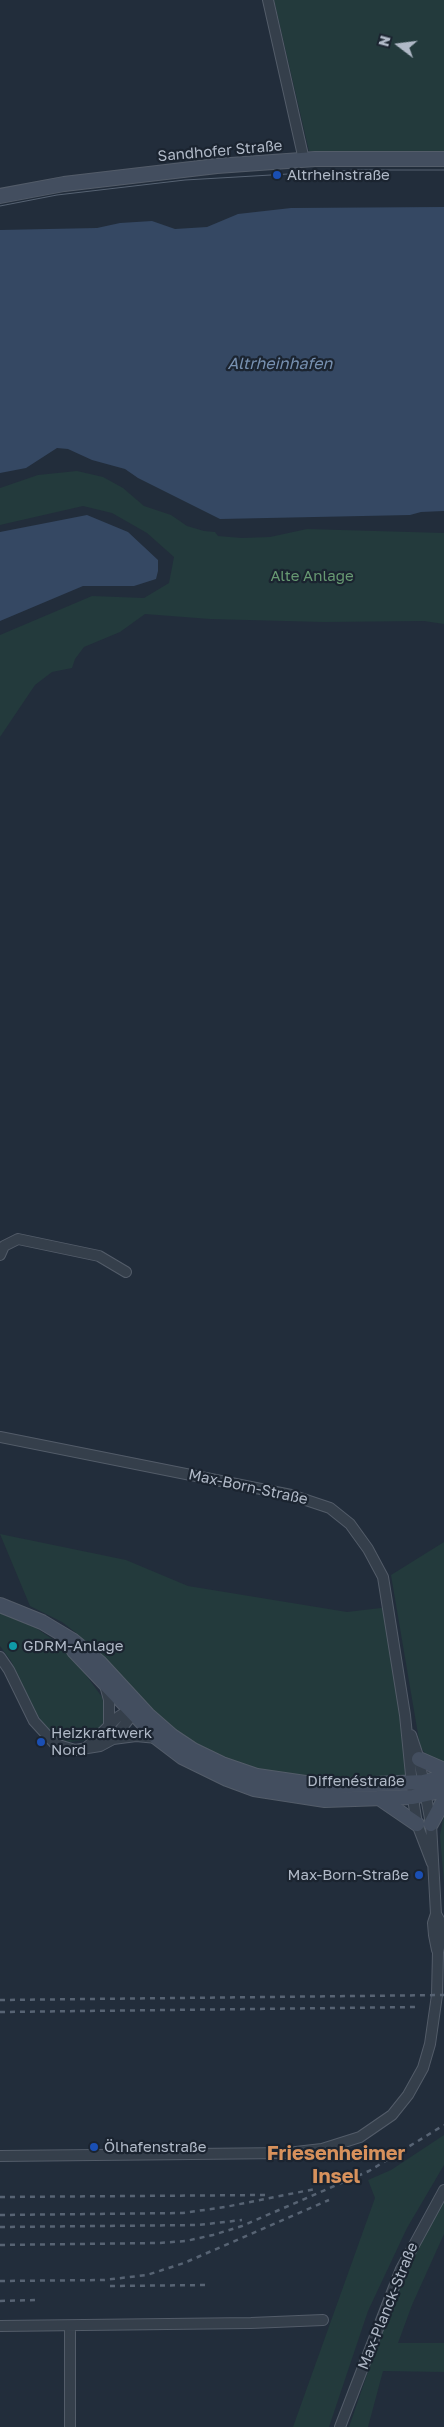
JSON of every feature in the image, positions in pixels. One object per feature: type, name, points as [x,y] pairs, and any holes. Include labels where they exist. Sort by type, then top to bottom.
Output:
[{"type":"main road","name":"Sandhofer Straße","points":[[0,196],[64,184],[207,167],[304,160],[444,159]]},
{"type":"main road","name":"Diffenéstraße","points":[[0,1605],[42,1622],[72,1640],[100,1663],[157,1738],[182,1757],[201,1768],[254,1788],[325,1800],[378,1798],[418,1789],[444,1777]]},
{"type":"main road","name":"Diffenéstraße","points":[[57,1632],[66,1645],[104,1684],[134,1710],[193,1750],[222,1764],[257,1776],[326,1786],[444,1790]]},
{"type":"main road","points":[[419,1759],[444,1770]]},
{"type":"main road","points":[[378,1798],[424,1824],[444,1800]]},
{"type":"street","points":[[268,0],[304,160]]},
{"type":"street","points":[[0,1255],[4,1246],[18,1239],[99,1256],[126,1272]]},
{"type":"street","name":"Max-Born-Straße","points":[[0,1437],[291,1495],[313,1501],[336,1513],[353,1528],[368,1548],[383,1577],[418,1789]]},
{"type":"street","points":[[0,1657],[9,1670],[34,1721],[45,1736],[64,1748],[74,1750],[100,1746],[113,1739],[136,1736],[157,1738]]},
{"type":"street","points":[[104,1684],[109,1700],[109,1726]]},
{"type":"street","points":[[86,1748],[109,1726],[134,1710]]},
{"type":"street","points":[[113,1739],[134,1710]]},
{"type":"street","name":"Max-Born-Straße","points":[[405,1715],[419,1759],[418,1789]]},
{"type":"street","points":[[0,2156],[287,2153],[322,2149],[360,2137],[392,2115],[408,2095],[422,2068],[434,2022],[438,1952],[433,1923],[436,1914],[432,1863],[418,1789]]},
{"type":"street","name":"Max-Planck-Straße","points":[[340,2427],[401,2269],[426,2219],[444,2190]]},
{"type":"street","points":[[0,2326],[323,2320]]},
{"type":"street","points":[[70,2326],[70,2427]]},
{"type":"green space","points":[[274,0],[444,0],[444,151],[309,151]]},
{"type":"green space","name":"Alte Anlage","points":[[77,471],[103,477],[123,488],[144,506],[171,515],[187,526],[215,532],[218,536],[242,538],[270,537],[307,529],[444,533],[444,624],[424,621],[323,622],[210,619],[145,614],[120,632],[84,647],[75,659],[72,668],[52,672],[35,685],[0,737],[0,635],[92,596],[144,598],[169,583],[174,557],[147,533],[112,513],[83,506],[0,525],[0,488],[38,475]]},
{"type":"green space","points":[[0,1534],[126,1560],[188,1586],[347,1612],[389,1607],[412,1783],[352,1787],[252,1769],[212,1753],[175,1732],[152,1713],[75,1632],[62,1622],[30,1606]]},
{"type":"green space","points":[[444,1542],[444,1764],[427,1756],[420,1746],[391,1575]]},
{"type":"green space","points":[[0,1613],[36,1628],[55,1641],[84,1667],[83,1671],[102,1697],[105,1710],[102,1727],[87,1740],[69,1742],[58,1738],[45,1726],[36,1713],[11,1661],[0,1646]]},
{"type":"green space","points":[[444,1814],[444,1884],[440,1836]]},
{"type":"green space","points":[[444,2135],[444,2165],[407,2228],[368,2311],[329,2427],[293,2427],[375,2198],[368,2180],[391,2170]]},
{"type":"green space","points":[[444,2201],[444,2234],[412,2305],[398,2343],[444,2343],[444,2372],[383,2371],[368,2427],[349,2427],[393,2299],[415,2251]]},
{"type":"water","name":"Altrheinhafen","points":[[444,207],[444,511],[421,512],[410,515],[220,519],[138,478],[125,469],[92,460],[68,449],[57,448],[26,468],[0,473],[0,230],[97,228],[120,223],[152,221],[175,229],[207,227],[238,214],[291,208]]},
{"type":"water","points":[[87,515],[128,532],[158,560],[156,579],[134,586],[83,586],[0,621],[0,532]]},
{"type":"tram line","points":[[0,206],[57,195],[185,180],[357,170],[444,170]]},
{"type":"railway","points":[[0,2000],[444,1995]]},
{"type":"railway","points":[[0,2012],[420,2007]]},
{"type":"railway","points":[[0,2245],[159,2243],[186,2241],[213,2235],[242,2226],[369,2171],[444,2125]]},
{"type":"railway","points":[[0,2215],[183,2213],[225,2207],[315,2189]]},
{"type":"railway","points":[[0,2197],[265,2195]]},
{"type":"railway","points":[[0,2281],[104,2280],[147,2275],[184,2263],[329,2200]]},
{"type":"railway","points":[[0,2227],[198,2225],[242,2220]]},
{"type":"railway","points":[[110,2286],[208,2285]]},
{"type":"railway","points":[[0,2301],[39,2300]]},
{"type":"place","name":"Altrheinstraße","points":[[277,175]]},
{"type":"place","name":"GDRM-Anlage","points":[[13,1646]]},
{"type":"place","name":"Heizkraftwerk Nord","points":[[41,1742]]},
{"type":"place","name":"Max-Born-Straße","points":[[419,1875]]},
{"type":"place","name":"Ölhafenstraße","points":[[94,2147]]},
{"type":"district","name":"Friesenheimer Insel","points":[[336,2166]]}]
